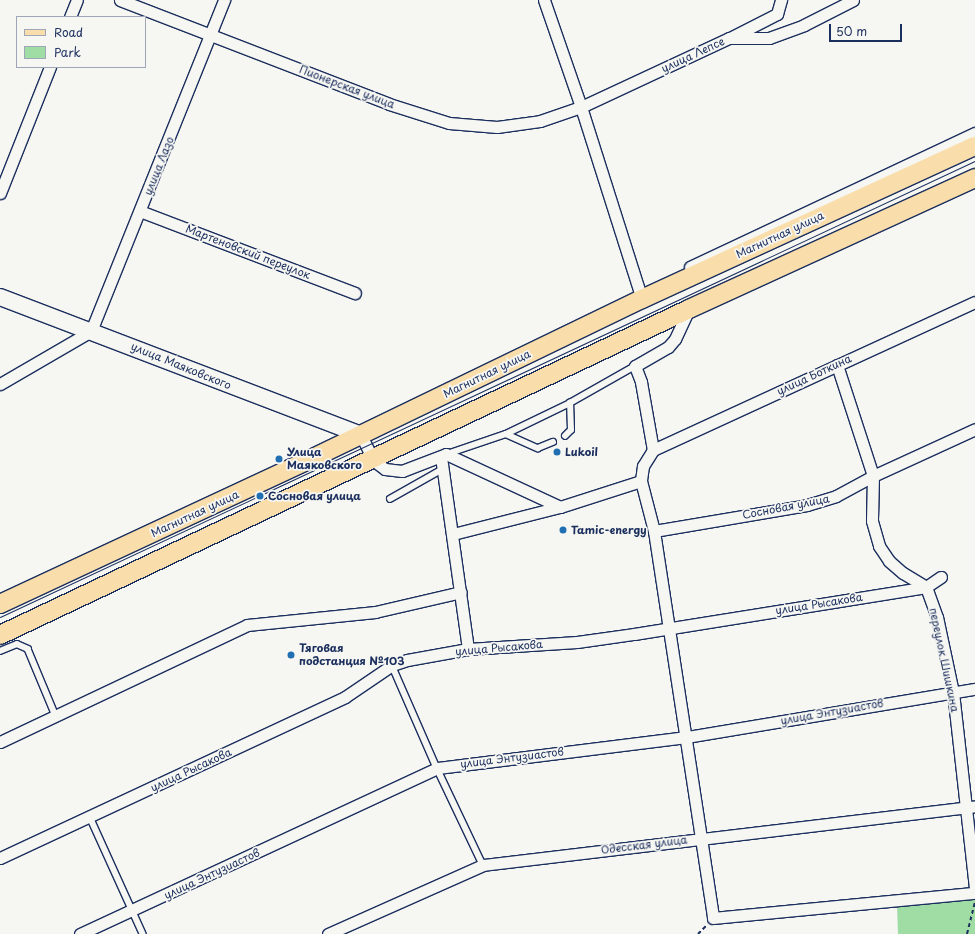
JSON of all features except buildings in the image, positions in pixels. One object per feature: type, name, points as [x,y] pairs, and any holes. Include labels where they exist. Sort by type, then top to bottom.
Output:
[{"type":"main road","name":"Магнитная улица","points":[[0,604],[361,435],[640,295],[975,146]]},
{"type":"main road","points":[[0,634],[373,460],[689,309],[975,178]]},
{"type":"main road","name":"улица Маяковского","points":[[0,297],[361,435]]},
{"type":"street","points":[[70,16],[77,0]]},
{"type":"street","name":"Пионерская улица","points":[[120,0],[389,104],[449,123],[497,127],[540,121],[581,107]]},
{"type":"street","name":"улица Лазо","points":[[91,331],[224,0]]},
{"type":"street","points":[[544,0],[581,107],[640,295],[975,133]]},
{"type":"street","points":[[729,38],[777,14],[781,0]]},
{"type":"street","name":"улица Лепсе","points":[[581,107],[729,38],[769,38],[804,25],[853,0]]},
{"type":"street","points":[[0,193],[50,68]]},
{"type":"street","name":"Мартеновский переулок","points":[[140,211],[355,293]]},
{"type":"street","name":"улица Боткина","points":[[653,450],[975,302]]},
{"type":"street","points":[[689,309],[675,339],[668,347],[635,366],[641,382],[653,450],[643,466],[641,481],[654,531],[668,627],[687,737],[713,918],[975,893]]},
{"type":"street","points":[[0,384],[91,331]]},
{"type":"street","points":[[837,365],[872,476],[872,521],[879,546],[890,561],[903,573],[926,587]]},
{"type":"street","name":"Сосновая улица","points":[[654,531],[807,505],[836,496],[872,476],[975,429]]},
{"type":"street","points":[[361,435],[373,460],[385,469],[402,471],[444,455],[560,507]]},
{"type":"street","points":[[444,455],[443,469],[468,649]]},
{"type":"street","points":[[453,534],[560,507],[641,481]]},
{"type":"street","name":"улица Рысакова","points":[[0,858],[345,697],[392,665],[468,649],[577,642],[926,587],[941,577]]},
{"type":"street","name":"переулок Шишкина","points":[[926,587],[937,617],[953,692],[971,806],[975,888]]},
{"type":"street","points":[[0,742],[55,714],[247,625],[374,612],[461,592]]},
{"type":"street","name":"улица Энтузиастов","points":[[80,934],[133,911],[437,768],[687,737],[975,689]]},
{"type":"street","name":"Одесская улица","points":[[328,934],[483,865],[702,837],[971,806]]},
{"type":"lane","points":[[444,455],[506,434],[570,404],[635,366]]},
{"type":"lane","points":[[565,436],[570,430],[570,404]]},
{"type":"lane","points":[[506,434],[538,448],[553,442]]},
{"type":"lane","points":[[390,499],[443,469]]},
{"type":"lane","points":[[0,651],[17,644],[28,649],[55,714]]},
{"type":"lane","points":[[392,665],[437,768],[483,865]]},
{"type":"lane","points":[[90,817],[144,934]]},
{"type":"path","points":[[967,934],[975,902]]},
{"type":"green space","points":[[975,891],[975,934],[898,934],[897,906],[923,905]]},
{"type":"tram line","points":[[0,617],[975,161]]},
{"type":"place","name":"Lukoil","points":[[557,452]]},
{"type":"place","name":"Улица Маяковского","points":[[279,459]]},
{"type":"place","name":"Сосновая улица","points":[[260,496]]},
{"type":"place","name":"Tamic-energy","points":[[563,530]]},
{"type":"place","name":"Тяговая подстанция №103","points":[[291,655]]}]
